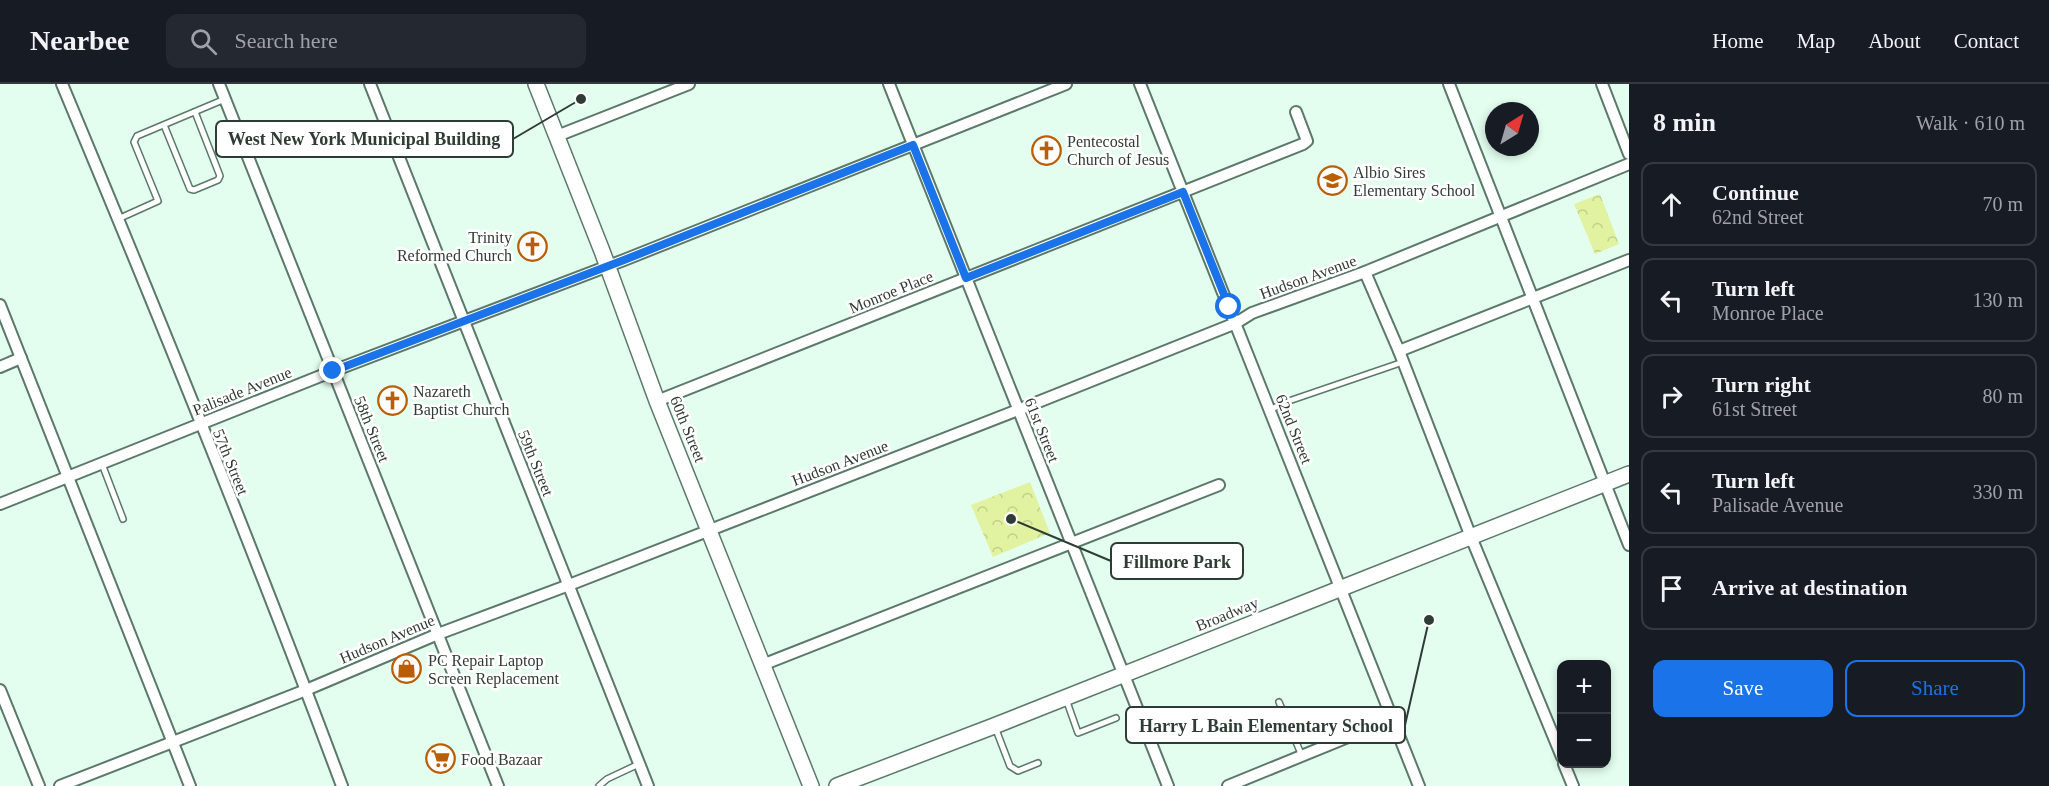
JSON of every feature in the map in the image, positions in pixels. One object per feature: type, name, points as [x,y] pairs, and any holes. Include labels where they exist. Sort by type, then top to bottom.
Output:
[{"type":"street","name":"57th Street","points":[[62,84],[200,424],[342,786]]},
{"type":"street","name":"58th Street","points":[[219,84],[498,786]]},
{"type":"street","name":"59th Street","points":[[370,84],[648,786]]},
{"type":"street","name":"60th Street","points":[[536,84],[657,401],[811,786]]},
{"type":"street","points":[[557,136],[689,84]]},
{"type":"street","name":"61st Street","points":[[889,84],[1168,786]]},
{"type":"street","name":"Palisade Avenue","points":[[0,504],[1066,84]]},
{"type":"street","name":"62nd Street","points":[[1140,84],[1419,786]]},
{"type":"street","points":[[1449,84],[1629,545]]},
{"type":"street","points":[[1602,84],[1629,154]]},
{"type":"street","name":"Monroe Place","points":[[657,401],[1307,141],[1296,112]]},
{"type":"street","name":"Hudson Avenue","points":[[60,786],[306,690],[438,634],[1018,410],[1236,323],[1252,313],[1365,272],[1629,164]]},
{"type":"street","points":[[1401,357],[1629,260]]},
{"type":"street","points":[[1365,272],[1557,745]]},
{"type":"street","points":[[0,305],[189,786]]},
{"type":"street","points":[[0,367],[21,358]]},
{"type":"street","name":"Broadway","points":[[837,786],[1629,474]]},
{"type":"street","points":[[762,665],[1220,485]]},
{"type":"street","points":[[0,690],[39,786]]},
{"type":"street","points":[[1228,786],[1252,780],[1302,756],[1392,719]]},
{"type":"street","points":[[1566,768],[1573,786]]},
{"type":"lane","points":[[118,219],[158,201],[134,142],[137,136],[225,99]]},
{"type":"lane","points":[[164,125],[190,189],[194,190],[218,180],[220,176],[195,112]]},
{"type":"lane","points":[[1270,410],[1401,357]]},
{"type":"lane","points":[[102,464],[123,519]]},
{"type":"lane","points":[[1065,698],[1078,733],[1116,718]]},
{"type":"lane","points":[[1279,702],[1302,756]]},
{"type":"lane","points":[[994,726],[1010,766],[1018,771],[1038,764]]},
{"type":"lane","points":[[599,786],[606,779],[639,764]]},
{"type":"green space","points":[[1600,194],[1619,244],[1595,254],[1574,204]]},
{"type":"green space","points":[[1030,482],[1050,533],[993,557],[971,505]]},
{"type":"place","name":"West New York Municipal Building","points":[[581,99]]},
{"type":"place","name":"Pentecostal Church of Jesus","points":[[1046,150]]},
{"type":"place","name":"Albio Sires Elementary School","points":[[1332,181]]},
{"type":"place","name":"Trinity Reformed Church","points":[[533,246]]},
{"type":"place","name":"Nazareth Baptist Church","points":[[392,400]]},
{"type":"place","name":"Fillmore Park","points":[[1011,519]]},
{"type":"place","name":"Harry L Bain Elementary School","points":[[1429,620]]},
{"type":"place","name":"PC Repair Laptop Screen Replacement","points":[[407,669]]},
{"type":"place","name":"Food Bazaar","points":[[440,759]]},
{"type":"route","points":[[333,371],[624,260],[913,145],[966,278],[1183,192],[1229,307]]}]
